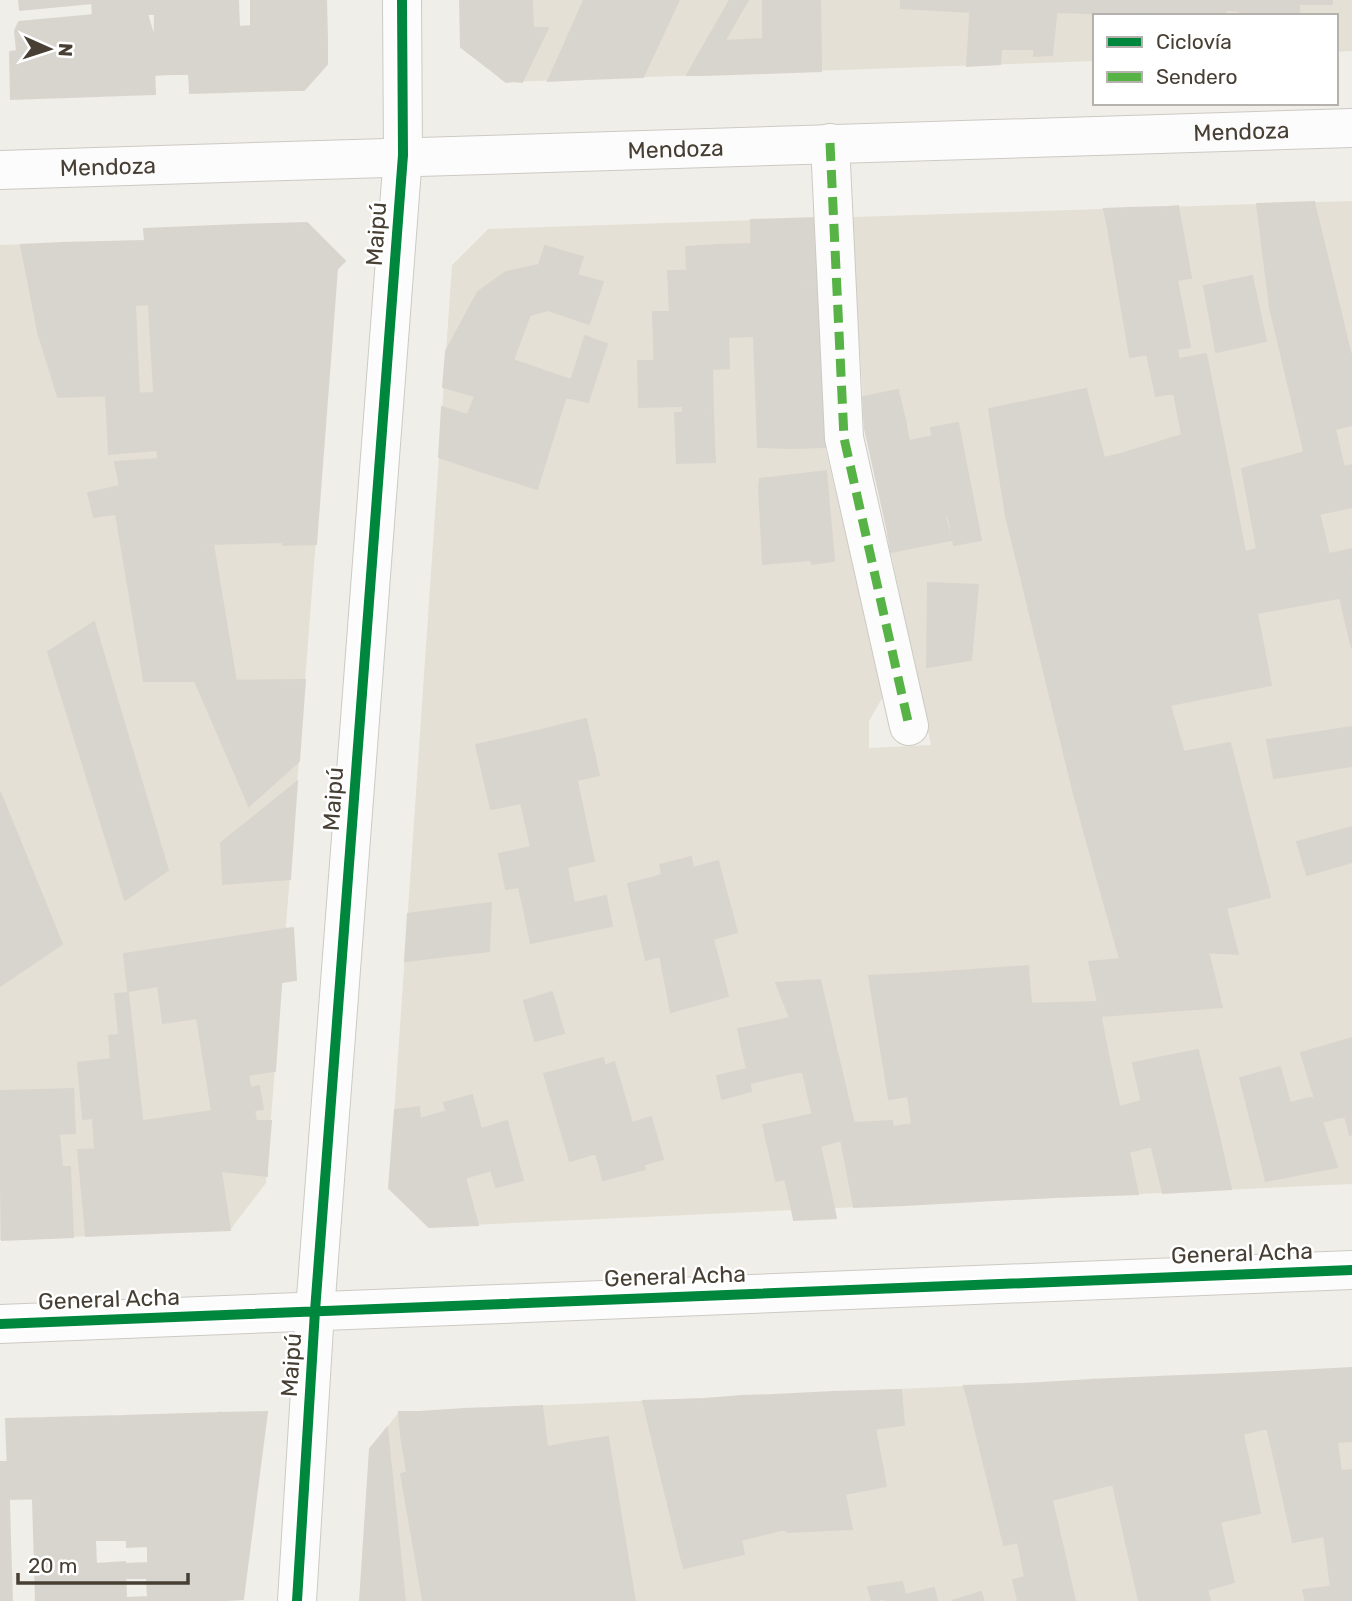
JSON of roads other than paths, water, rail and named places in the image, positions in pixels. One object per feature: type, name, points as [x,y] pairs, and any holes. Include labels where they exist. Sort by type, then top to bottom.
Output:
[{"type":"street","name":"Maipú","points":[[297,1601],[315,1311],[403,155],[402,0]]},
{"type":"street","name":"Mendoza","points":[[0,170],[403,155],[1352,128]]},
{"type":"street","points":[[830,143],[844,438],[909,726]]},
{"type":"street","name":"General Acha","points":[[0,1324],[1352,1270]]}]
